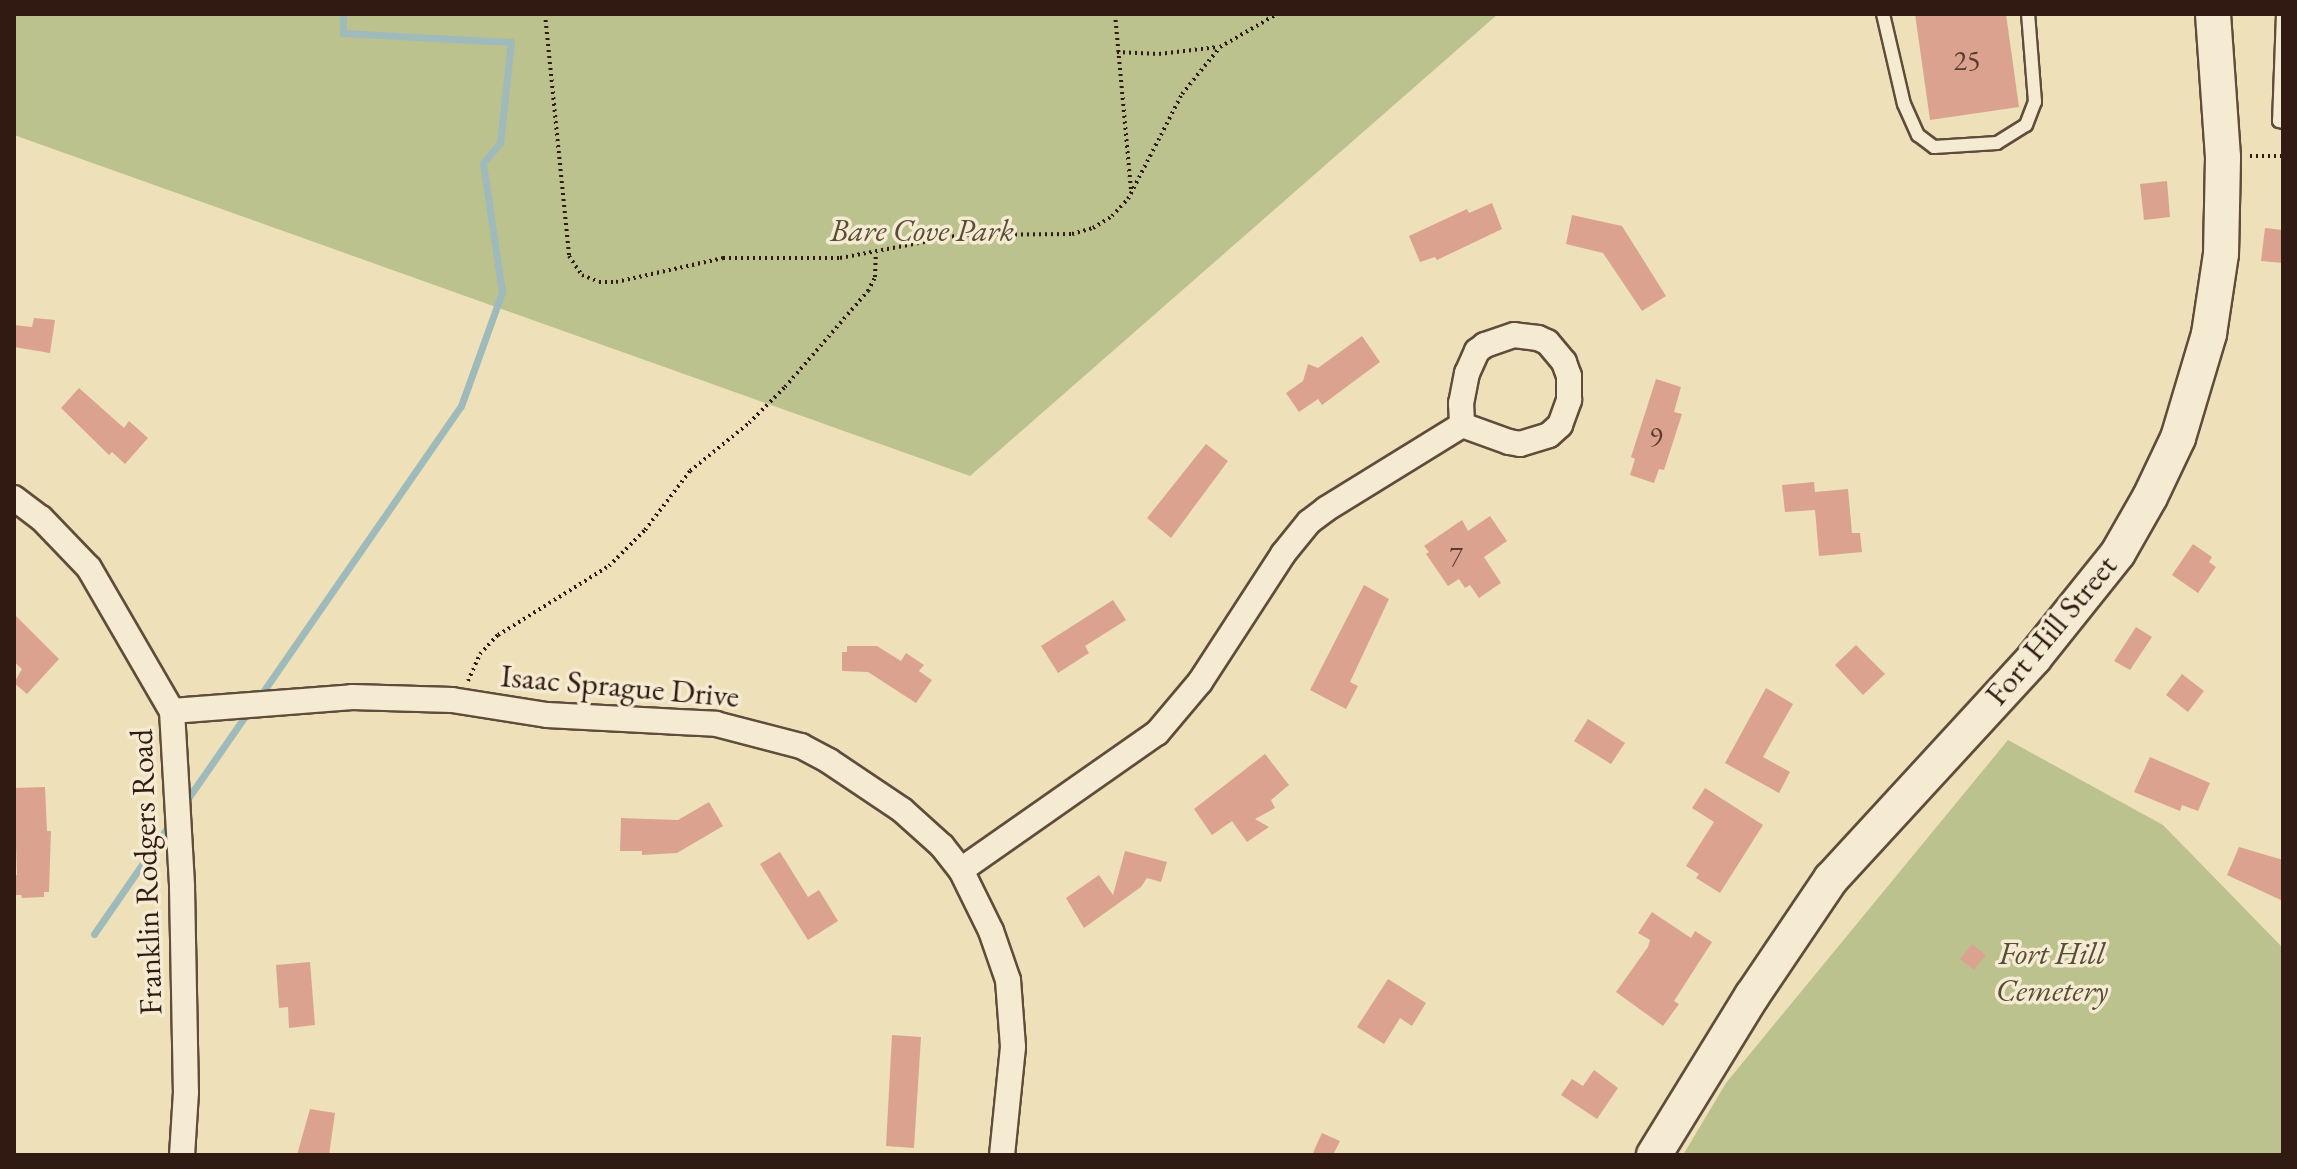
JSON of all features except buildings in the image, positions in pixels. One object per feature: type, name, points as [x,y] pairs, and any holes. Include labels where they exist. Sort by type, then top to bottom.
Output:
[{"type":"main road","name":"Fort Hill Street","points":[[1654,1155],[1752,996],[1831,879],[2034,658],[2118,553],[2150,497],[2178,438],[2209,334],[2221,254],[2223,157],[2213,14]]},
{"type":"street","points":[[1514,335],[1538,338],[1547,342],[1564,362],[1569,376],[1569,400],[1560,425],[1549,435],[1520,444],[1462,425],[1461,403],[1467,373],[1477,351],[1485,345],[1514,335]]},
{"type":"street","points":[[961,870],[1157,733],[1200,682],[1283,554],[1309,522],[1354,490],[1462,425]]},
{"type":"street","name":"Franklin Rodgers Road","points":[[14,498],[41,518],[89,568],[172,711],[182,902],[186,1081],[182,1155]]},
{"type":"street","name":"Isaac Sprague Drive","points":[[172,711],[352,697],[464,702],[547,715],[716,724],[801,746],[902,810],[942,846],[961,870],[991,931],[1008,980],[1013,1047],[1002,1155]]},
{"type":"lane","points":[[1883,14],[1904,104],[1918,135],[1934,147],[1997,143],[2026,125],[2035,102],[2028,14]]},
{"type":"lane","points":[[2283,14],[2279,121],[2283,122]]},
{"type":"path","points":[[545,14],[569,256],[582,275],[599,282],[616,282],[723,258],[840,258],[961,235],[1072,234],[1112,216],[1132,193],[1182,94],[1220,47],[1277,14]]},
{"type":"path","points":[[1115,14],[1132,193]]},
{"type":"path","points":[[1117,52],[1159,54],[1220,47]]},
{"type":"path","points":[[464,702],[470,674],[480,654],[498,635],[609,566],[645,530],[690,471],[749,423],[785,387],[868,291],[875,277],[876,253]]},
{"type":"green space","name":"Bare Cove Park","points":[[14,14],[1498,14],[970,476],[14,135]]},
{"type":"green space","name":"Fort Hill Cemetery","points":[[2008,740],[2163,825],[2283,948],[2283,1155],[1683,1155],[1726,1083]]},
{"type":"waterway","points":[[258,699],[461,406],[502,292],[483,163],[500,143],[511,42],[343,33],[343,14]]},
{"type":"waterway","points":[[184,804],[248,712]]},
{"type":"waterway","points":[[94,934],[170,824]]}]
